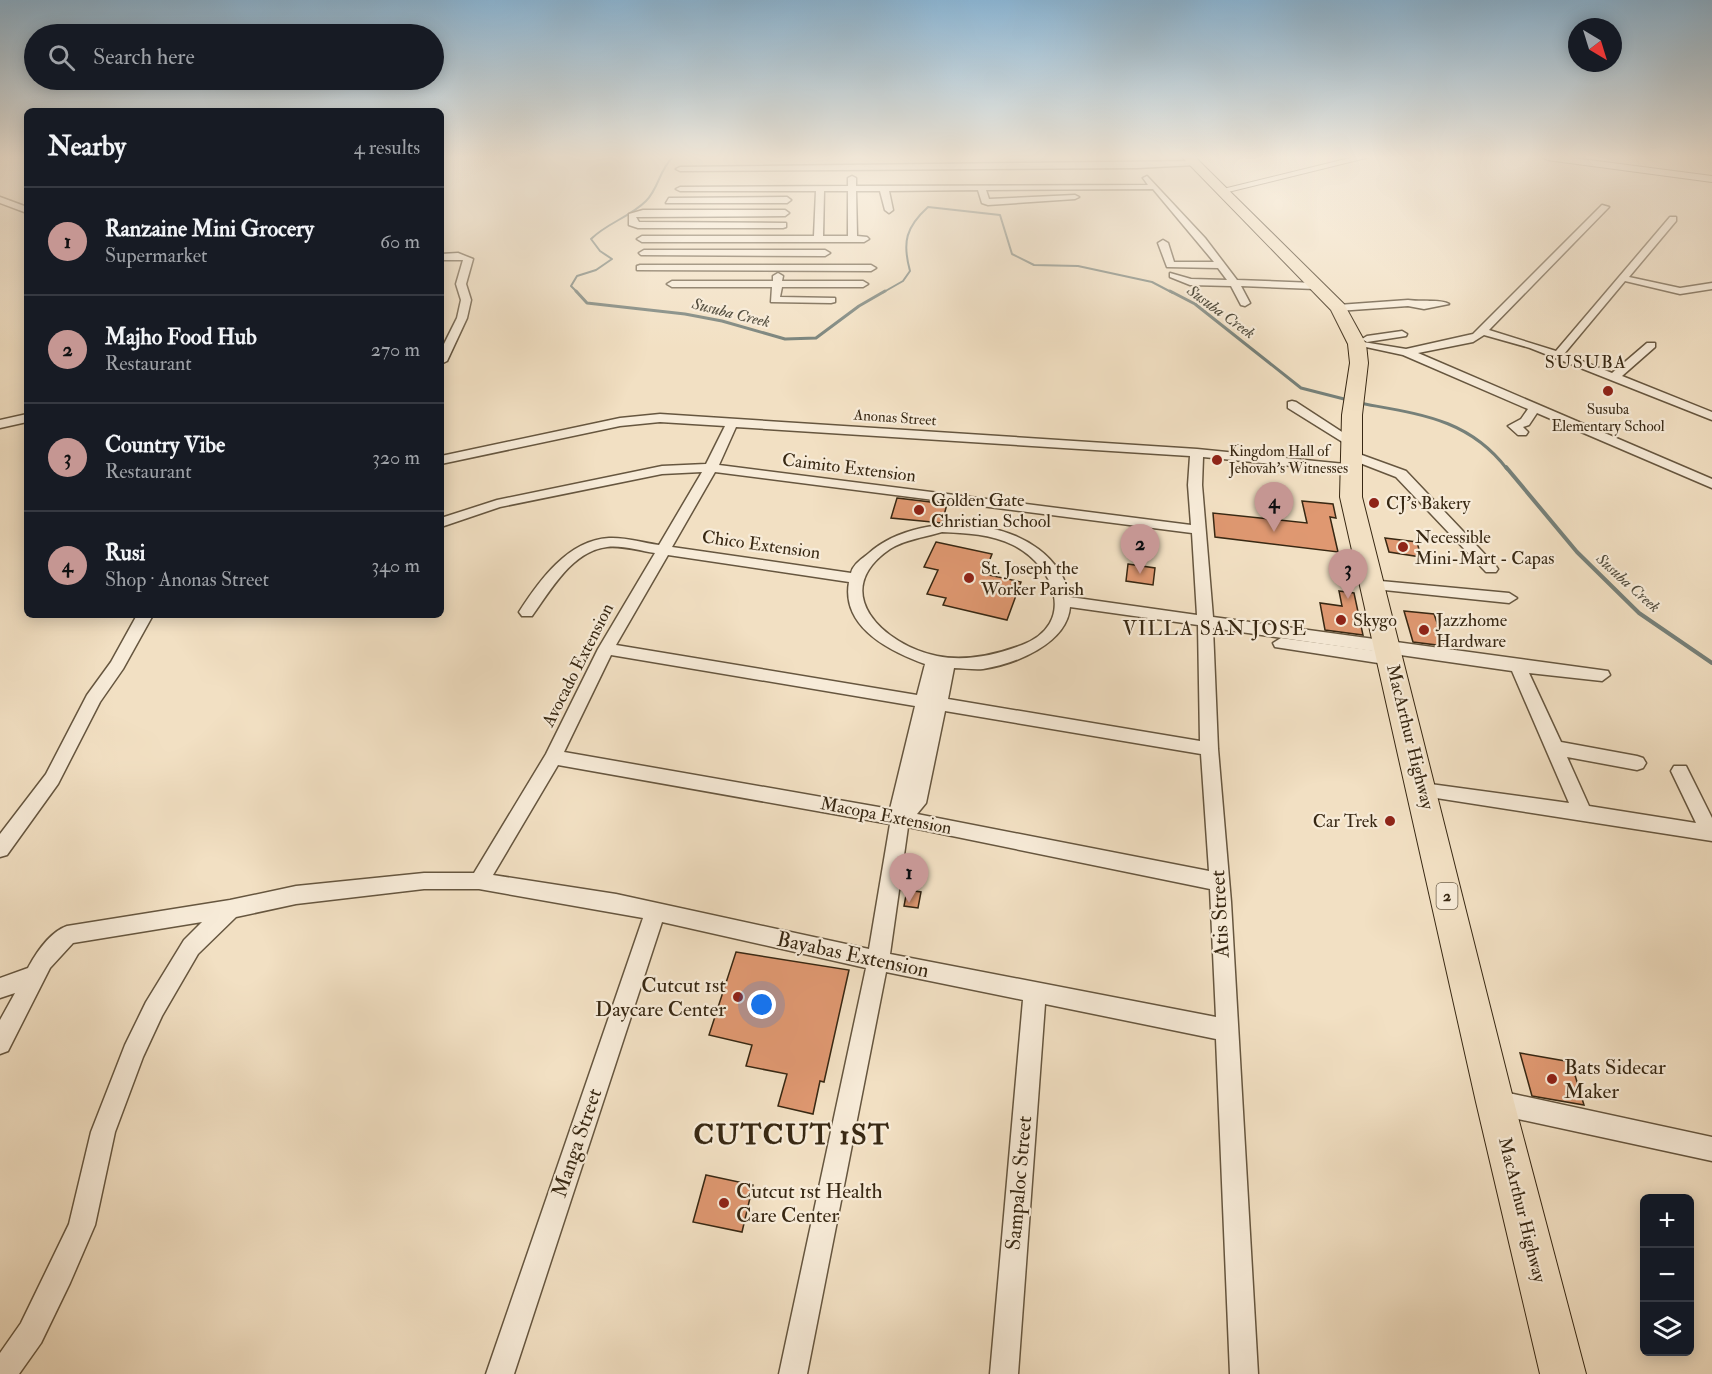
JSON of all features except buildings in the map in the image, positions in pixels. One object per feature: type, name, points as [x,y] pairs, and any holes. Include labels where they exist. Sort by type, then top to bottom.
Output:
[{"type":"highway","name":"MacArthur Highway","points":[[1253,221],[1338,308],[1355,341],[1359,363],[1352,434],[1351,496],[1370,585],[1423,790],[1495,1102],[1563,1374]]},
{"type":"street","points":[[632,221],[638,225],[783,225]]},
{"type":"street","points":[[784,221],[774,298],[778,300],[831,300]]},
{"type":"street","points":[[818,238],[819,221]]},
{"type":"street","points":[[853,221],[853,239]]},
{"type":"street","points":[[1184,221],[1222,265],[1245,303]]},
{"type":"street","points":[[1406,352],[1469,340],[1481,331],[1591,221]]},
{"type":"street","points":[[1557,356],[1671,221]]},
{"type":"street","points":[[642,238],[864,239]]},
{"type":"street","points":[[1163,243],[1170,265],[1222,265]]},
{"type":"street","points":[[644,253],[825,253]]},
{"type":"street","points":[[444,257],[458,256],[468,259],[461,284],[466,300],[462,318],[444,355]]},
{"type":"street","points":[[640,268],[871,268]]},
{"type":"street","points":[[1173,275],[1190,282],[1315,286]]},
{"type":"street","points":[[1623,278],[1680,291],[1712,286]]},
{"type":"street","points":[[672,284],[863,284]]},
{"type":"street","points":[[1338,308],[1408,303],[1424,306],[1444,304]]},
{"type":"street","points":[[1481,331],[1516,340],[1712,416]]},
{"type":"street","points":[[1355,341],[1402,334]]},
{"type":"street","points":[[1355,341],[1406,352],[1712,484]]},
{"type":"street","points":[[1613,378],[1651,345]]},
{"type":"street","points":[[1292,405],[1352,434],[1401,474],[1491,569]]},
{"type":"street","points":[[1522,432],[1514,426],[1525,422],[1534,409]]},
{"type":"street","name":"Anonas Street","points":[[444,459],[620,422],[660,418],[1197,453],[1352,434]]},
{"type":"street","points":[[0,424],[24,419]]},
{"type":"street","name":"Avocado Extension","points":[[479,881],[552,757],[606,650],[711,468],[732,423]]},
{"type":"street","name":"Atis Street","points":[[1197,453],[1198,530],[1206,626],[1209,749],[1219,882],[1244,1374]]},
{"type":"street","name":"Caimito Extension","points":[[444,522],[497,504],[614,482],[662,470],[711,468],[1198,530]]},
{"type":"street","points":[[972,529],[975,502]]},
{"type":"street","points":[[941,528],[972,529],[1002,535],[1028,548],[1049,564],[1061,585],[1064,606],[1057,626],[1040,643],[1014,657],[982,664],[941,663],[903,652],[878,637],[861,618],[853,598],[855,578],[866,559],[885,543],[911,533],[941,528]]},
{"type":"street","name":"Chico Extension","points":[[527,612],[568,558],[583,549],[609,542],[855,578]]},
{"type":"street","points":[[1370,585],[1509,598]]},
{"type":"street","points":[[1064,606],[1389,652],[1602,675]]},
{"type":"street","points":[[0,849],[51,779],[93,699],[117,665],[143,618]]},
{"type":"street","points":[[606,650],[1209,749]]},
{"type":"street","points":[[793,1374],[878,961],[900,818],[917,803],[930,705],[941,663]]},
{"type":"street","points":[[1518,666],[1582,813]]},
{"type":"street","points":[[1554,748],[1638,763]]},
{"type":"street","name":"Macopa Extension","points":[[552,757],[900,818],[1219,882]]},
{"type":"street","points":[[1680,771],[1711,833]]},
{"type":"street","points":[[1423,790],[1711,833]]},
{"type":"street","name":"Bayabas Extension","points":[[0,1043],[43,961],[67,936],[230,909],[296,895],[358,886],[424,881],[479,881],[655,912],[878,961],[1227,1030]]},
{"type":"street","points":[[2,1374],[31,1333],[61,1274],[82,1225],[103,1132],[133,1053],[154,1009],[190,947],[230,909]]},
{"type":"street","name":"Manga Street","points":[[500,1374],[655,912]]},
{"type":"street","points":[[190,947],[193,915]]},
{"type":"street","points":[[0,988],[34,976]]},
{"type":"street","name":"Sampaloc Street","points":[[1004,1374],[1035,992]]},
{"type":"street","points":[[1495,1102],[1712,1149]]},
{"type":"waterway","name":"Susuba Creek","points":[[576,291],[571,286],[577,276],[596,270],[612,259],[600,251],[591,239],[617,221]]},
{"type":"waterway","name":"Susuba Creek","points":[[882,293],[903,281],[910,271],[906,243],[915,221]]},
{"type":"waterway","name":"Susuba Creek","points":[[1002,221],[1012,254],[1034,265],[1078,266],[1152,282],[1173,293]]},
{"type":"waterway","name":"Susuba Creek","points":[[576,291],[587,303],[685,314],[722,321],[785,339],[816,338],[859,306],[885,291]]},
{"type":"waterway","name":"Susuba Creek","points":[[1170,291],[1195,304],[1301,388],[1348,400]]},
{"type":"waterway","name":"Susuba Creek","points":[[1359,403],[1421,415],[1459,429],[1492,452],[1507,469]]},
{"type":"waterway","name":"Susuba Creek","points":[[1506,467],[1577,552],[1639,613],[1712,663]]},
{"type":"place","name":"Susuba Elementary School","points":[[1608,391]]},
{"type":"place","name":"Kingdom Hall of Jehovah's Witnesses","points":[[1217,460]]},
{"type":"place","name":"CJ's Bakery","points":[[1374,503]]},
{"type":"place","name":"Golden Gate Christian School","points":[[919,510]]},
{"type":"place","name":"Rusi","points":[[1274,532]]},
{"type":"place","name":"Necessible Mini-Mart - Capas","points":[[1403,547]]},
{"type":"place","name":"Majho Food Hub","points":[[1140,574]]},
{"type":"place","name":"St. Joseph the Worker Parish","points":[[969,578]]},
{"type":"place","name":"Country Vibe","points":[[1348,599]]},
{"type":"place","name":"Skygo","points":[[1341,620]]},
{"type":"place","name":"Jazzhome Hardware","points":[[1424,630]]},
{"type":"place","name":"Car Trek","points":[[1390,821]]},
{"type":"place","name":"Ranzaine Mini Grocery","points":[[909,903]]},
{"type":"place","name":"Cutcut 1st Daycare Center","points":[[738,997]]},
{"type":"place","name":"Bats Sidecar Maker","points":[[1552,1079]]},
{"type":"place","name":"Cutcut 1st Health Care Center","points":[[724,1203]]},
{"type":"district","name":"SUSUBA","points":[[1586,362]]},
{"type":"district","name":"VILLA SAN JOSE","points":[[1215,628]]},
{"type":"district","name":"CUTCUT 1ST","points":[[792,1135]]}]
